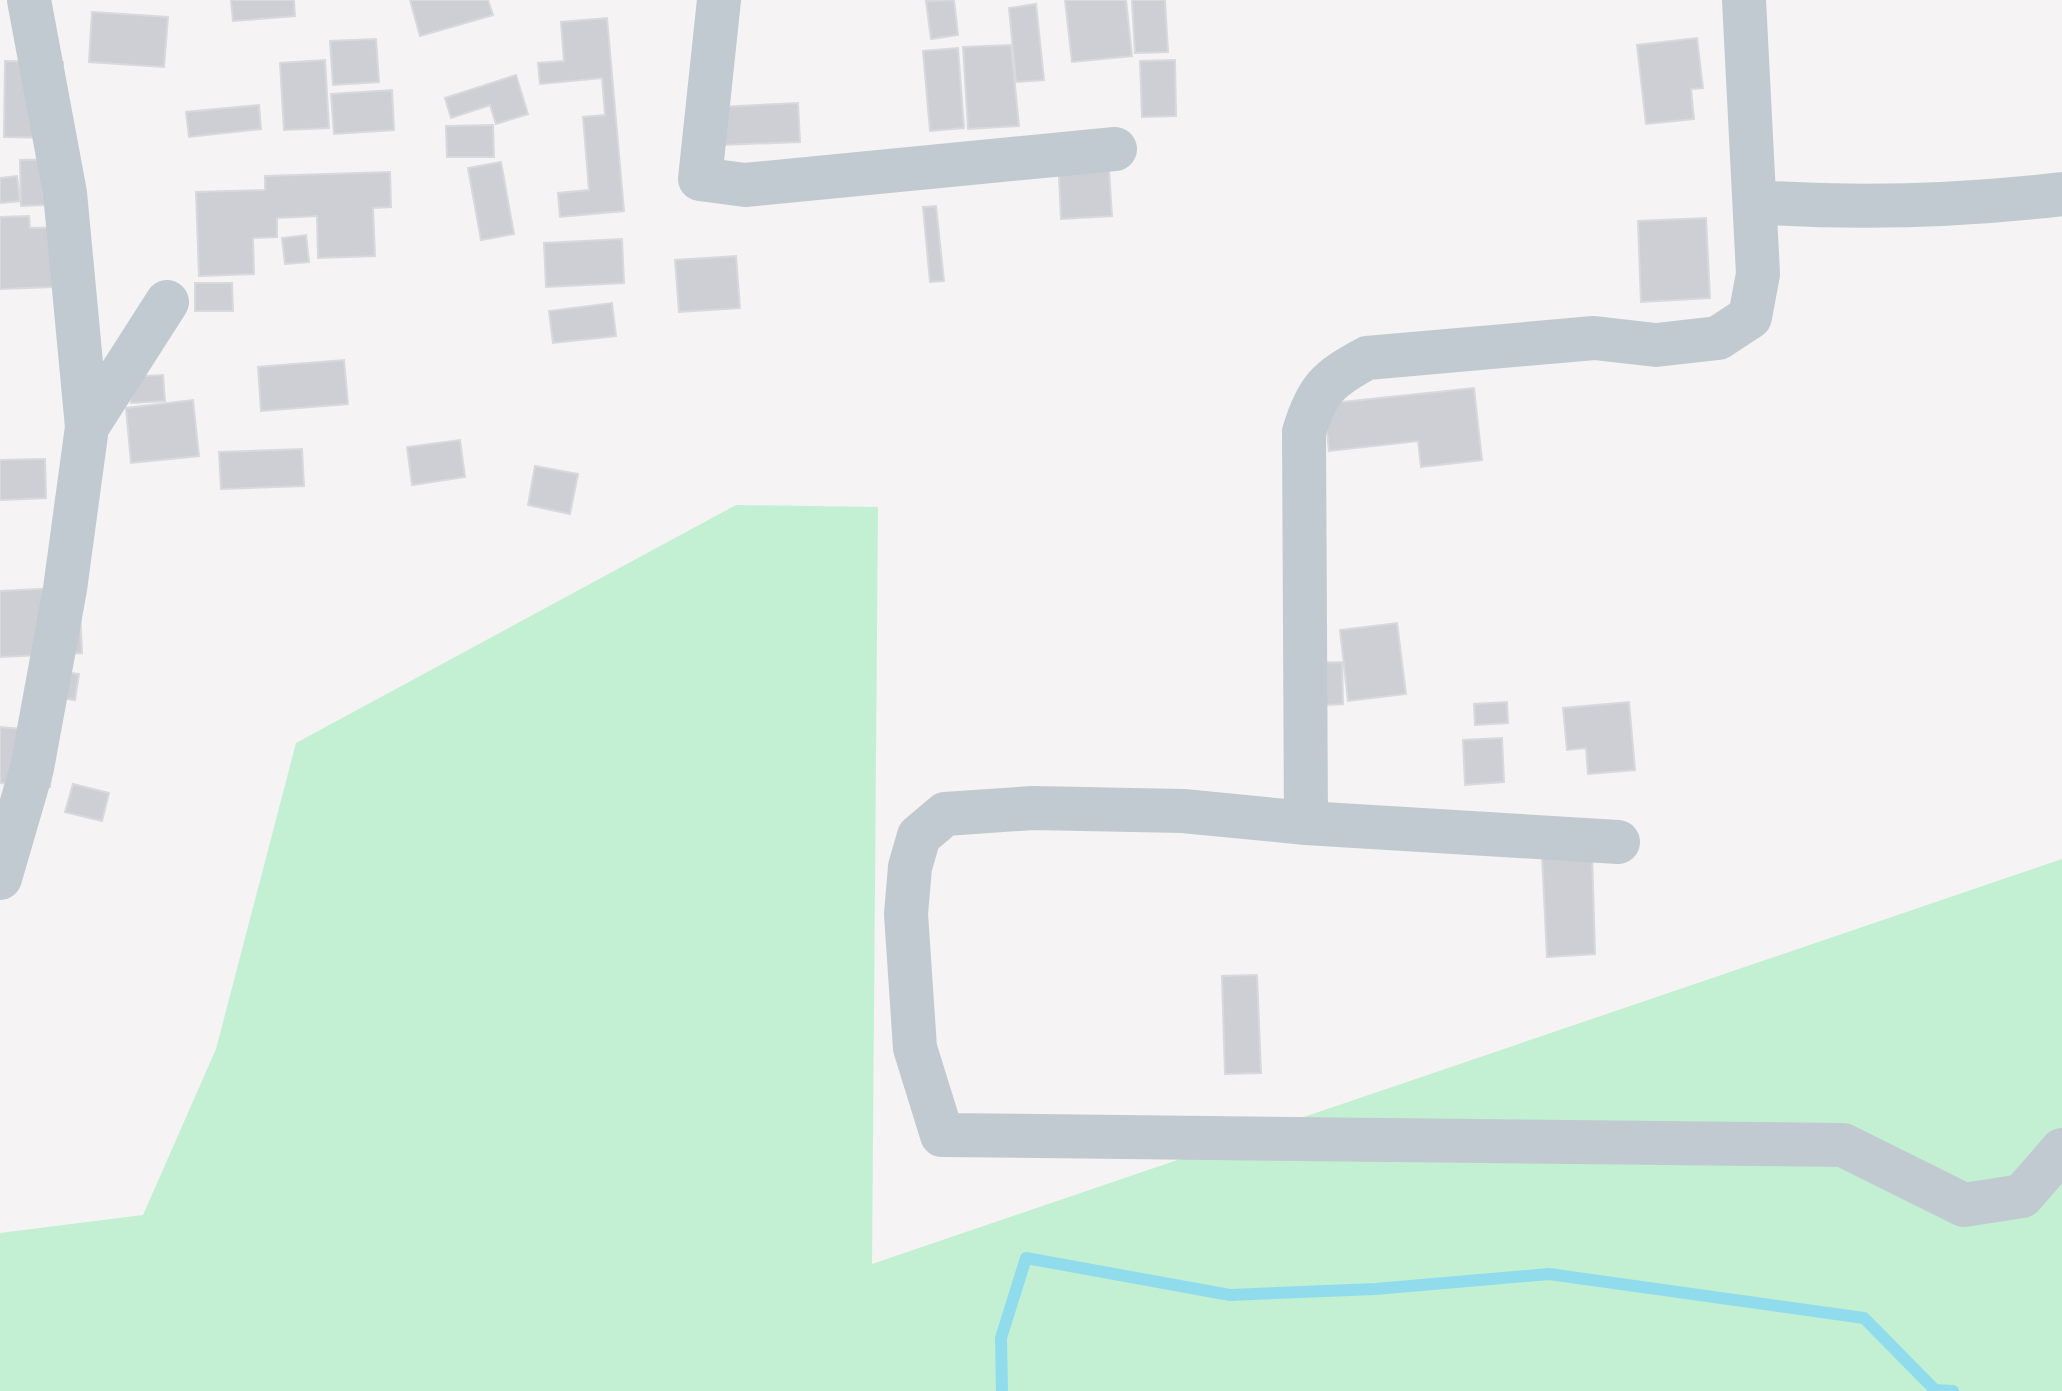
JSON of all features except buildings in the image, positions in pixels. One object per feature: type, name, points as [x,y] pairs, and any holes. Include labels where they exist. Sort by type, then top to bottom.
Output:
[{"type":"street","points":[[0,878],[32,768],[65,589],[87,427],[65,193],[29,0]]},
{"type":"street","points":[[719,0],[700,179],[745,185],[1115,149]]},
{"type":"street","points":[[1306,823],[1304,432],[1315,397],[1335,375],[1367,358],[1594,338],[1656,345],[1718,338],[1750,317],[1758,274],[1744,0]]},
{"type":"street","points":[[1755,202],[1847,208],[1969,205],[2062,194]]},
{"type":"street","points":[[87,427],[167,302]]},
{"type":"street","points":[[1618,842],[1306,823],[1183,811],[1033,808],[945,814],[919,836],[910,867],[906,914],[915,1048],[942,1135],[1843,1145],[1964,1205],[2022,1196],[2062,1150]]},
{"type":"green space","points":[[736,505],[878,507],[872,1264],[2062,859],[2062,1391],[0,1391],[0,1233],[143,1215],[216,1049],[296,743]]},
{"type":"waterway","points":[[1002,1391],[1001,1338],[1026,1258],[1230,1295],[1375,1289],[1549,1274],[1864,1318],[1935,1390],[1953,1391]]}]
